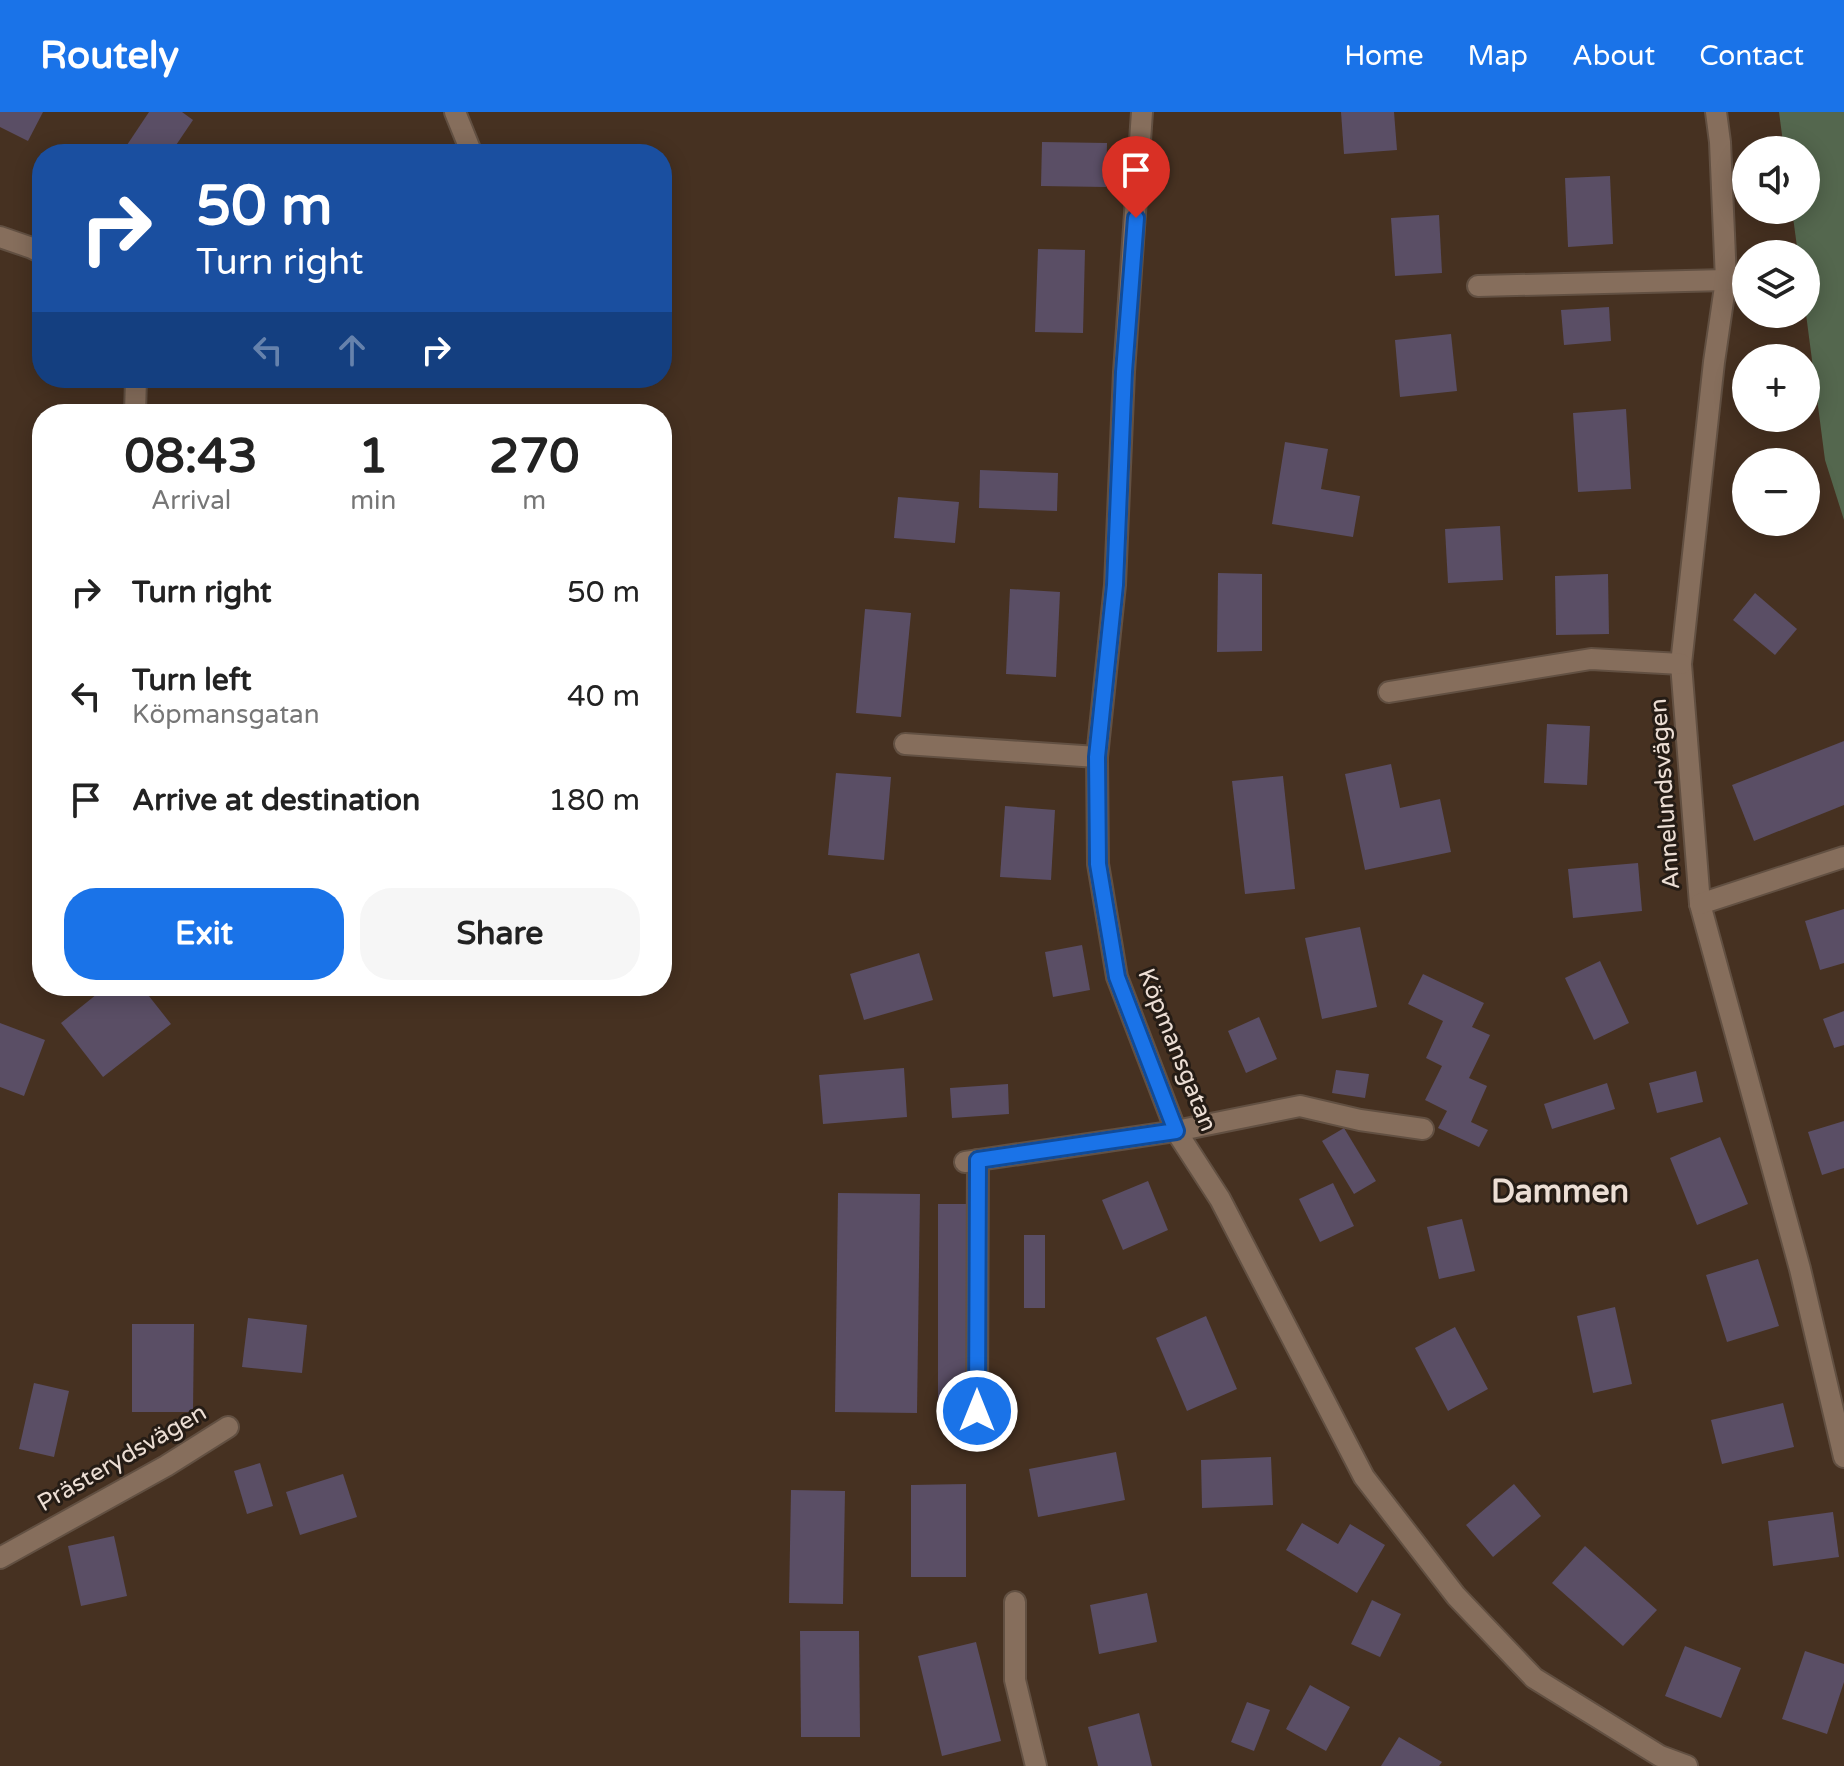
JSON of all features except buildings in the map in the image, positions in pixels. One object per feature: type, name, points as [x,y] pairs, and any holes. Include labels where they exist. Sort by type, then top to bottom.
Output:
[{"type":"street","points":[[455,112],[468,144]]},
{"type":"street","name":"Köpmansgatan","points":[[1142,112],[1124,372],[1115,585],[1097,757],[1098,864],[1117,977],[1176,1131],[1220,1199],[1364,1477],[1456,1596],[1534,1678],[1660,1756],[1687,1766]]},
{"type":"street","name":"Annelundsvägen","points":[[1716,112],[1726,280],[1681,664],[1700,904],[1800,1269],[1844,1457]]},
{"type":"street","points":[[0,237],[32,248]]},
{"type":"street","points":[[1478,286],[1726,280]]},
{"type":"street","points":[[1389,692],[1591,659],[1681,664]]},
{"type":"street","points":[[905,744],[1097,757]]},
{"type":"street","points":[[1700,904],[1844,857]]},
{"type":"street","points":[[977,1411],[972,1161],[1176,1131],[1300,1106],[1360,1120],[1423,1129]]},
{"type":"street","name":"Prästerydsvägen","points":[[0,1558],[166,1466],[228,1427]]},
{"type":"street","points":[[1015,1602],[1015,1680],[1036,1766]]},
{"type":"green space","points":[[1779,112],[1844,112],[1844,520],[1825,460],[1820,422],[1820,344],[1810,344],[1808,328],[1820,328],[1820,240],[1796,240],[1794,224],[1820,224],[1820,136],[1782,136]]},
{"type":"district","name":"Dammen","points":[[1560,1192]]},
{"type":"route","points":[[977,1411],[978,1160],[1176,1131],[1117,977],[1098,864],[1097,757],[1115,585],[1124,372],[1136,218]]}]
